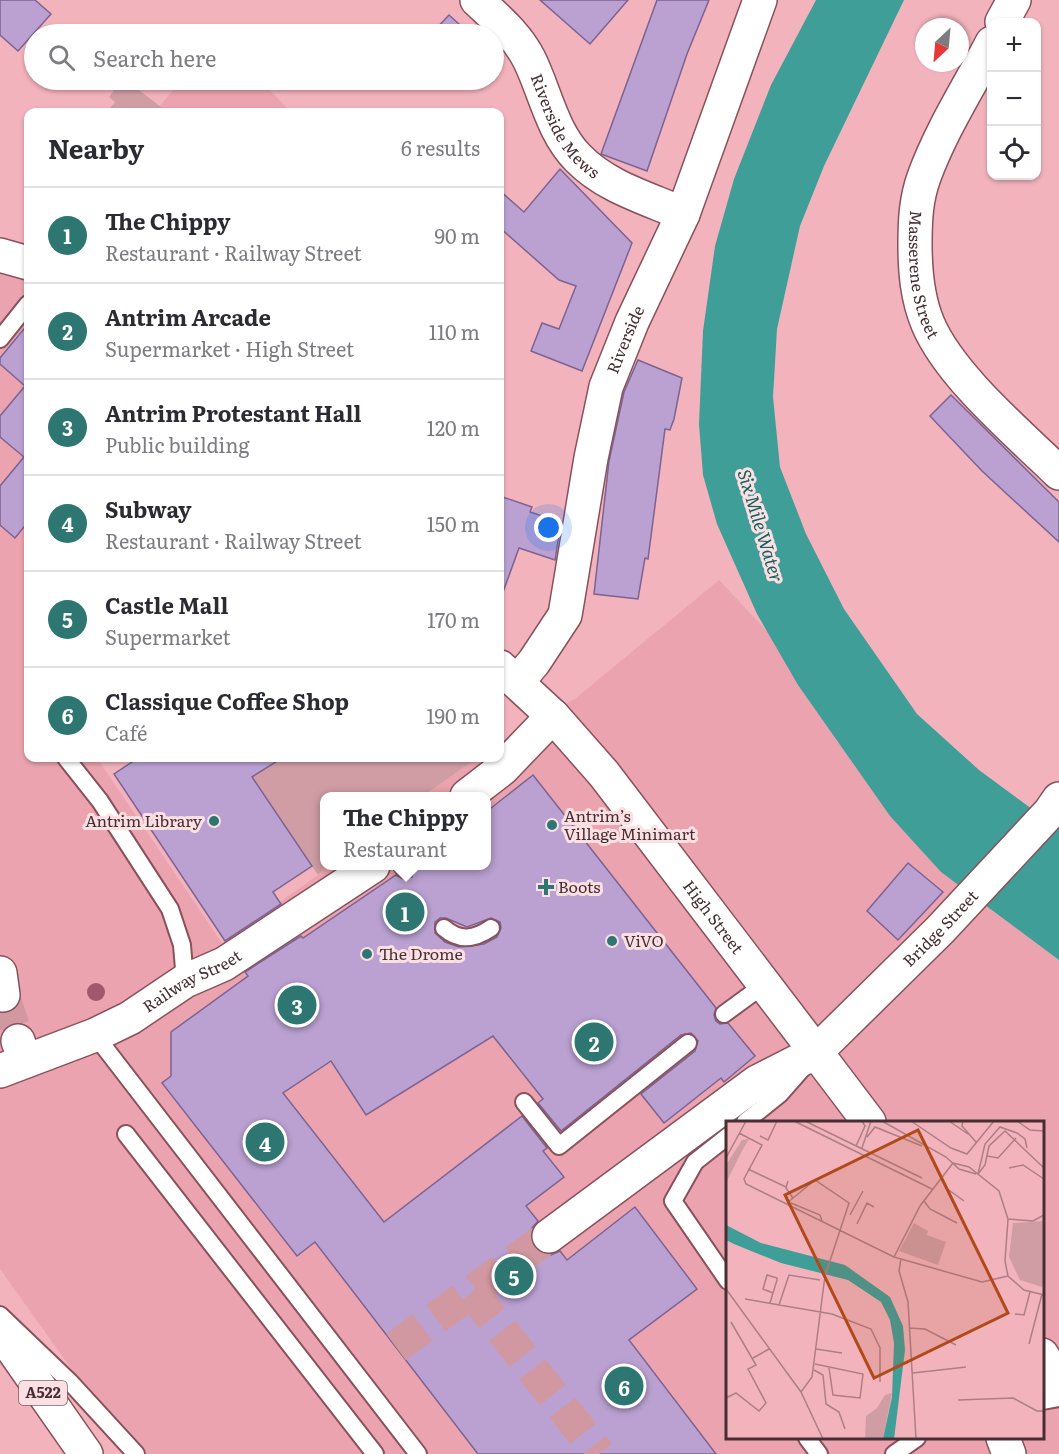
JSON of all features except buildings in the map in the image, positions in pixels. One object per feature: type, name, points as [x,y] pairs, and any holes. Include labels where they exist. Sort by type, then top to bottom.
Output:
[{"type":"street","name":"Riverside Mews","points":[[477,0],[503,24]]},
{"type":"street","name":"Riverside","points":[[509,674],[534,662],[565,615],[591,458],[606,387],[632,322],[683,214],[760,0]]},
{"type":"street","points":[[1004,18],[1014,0]]},
{"type":"street","name":"Riverside Mews","points":[[504,25],[528,58],[565,142],[577,157],[614,185],[683,214]]},
{"type":"street","name":"Masserene Street","points":[[987,52],[935,151],[916,204],[918,294],[928,325],[954,365],[988,404],[1059,474]]},
{"type":"street","points":[[0,255],[24,262]]},
{"type":"street","name":"High Street","points":[[509,674],[553,716],[604,774],[869,1121]]},
{"type":"street","points":[[472,792],[502,769],[553,716]]},
{"type":"street","name":"Bridge Street","points":[[549,1236],[757,1082],[816,1052],[940,930],[1055,805]]},
{"type":"street","name":"Railway Street","points":[[14,1058],[95,1035],[130,1018],[185,981],[224,964],[367,870]]},
{"type":"street","name":"A522","points":[[0,1331],[86,1454]]},
{"type":"street","points":[[1044,1358],[1059,1383]]},
{"type":"street","points":[[1004,1439],[1009,1454]]},
{"type":"lane","points":[[0,339],[24,309]]},
{"type":"lane","points":[[69,762],[106,810],[170,909],[182,945],[185,981]]},
{"type":"lane","points":[[444,928],[450,934],[475,938],[491,928]]},
{"type":"lane","points":[[724,1014],[765,984]]},
{"type":"lane","points":[[95,1035],[418,1454]]},
{"type":"lane","points":[[524,1102],[559,1146],[688,1043]]},
{"type":"lane","points":[[746,1121],[780,1094],[816,1052]]},
{"type":"lane","points":[[126,1134],[375,1454]]},
{"type":"lane","points":[[726,1138],[694,1162],[673,1201],[726,1278]]},
{"type":"lane","points":[[0,1315],[70,1382],[136,1454]]},
{"type":"lane","points":[[1044,1381],[1059,1391]]},
{"type":"lane","points":[[1044,1401],[1059,1398]]},
{"type":"lane","points":[[808,1439],[819,1454]]},
{"type":"lane","points":[[894,1454],[914,1439]]},
{"type":"shaded area","points":[[114,90],[139,90],[162,108],[110,108],[115,102],[109,97]]},
{"type":"shaded area","points":[[173,90],[270,90],[287,108],[158,108]]},
{"type":"shaded area","points":[[24,251],[24,762],[100,762],[222,943],[322,870],[491,870],[491,792],[429,792],[471,762],[504,762],[504,740],[576,698],[719,580],[1059,943],[1059,1454],[145,1454],[85,1388],[0,1269],[0,264]]},
{"type":"shaded area","points":[[274,762],[471,762],[429,792],[320,792],[320,870],[322,870],[318,875],[252,777]]},
{"type":"water","name":"Six Mile Water","points":[[816,0],[904,0],[824,166],[800,226],[777,329],[773,397],[780,467],[806,534],[844,609],[917,714],[979,770],[1059,829],[1059,960],[941,872],[890,816],[798,685],[757,614],[717,524],[703,475],[699,424],[703,331],[715,246],[734,179],[771,85]]},
{"type":"tunnel","points":[[3,995],[18,1041]]},
{"type":"tunnel","points":[[396,1347],[549,1236]]},
{"type":"tunnel","points":[[472,1292],[599,1454]]},
{"type":"place","name":"Antrim Library","points":[[214,821]]},
{"type":"place","name":"Antrim’s Village Minimart","points":[[552,825]]},
{"type":"place","name":"Boots","points":[[546,887]]},
{"type":"place","name":"The Chippy","points":[[405,912]]},
{"type":"place","name":"ViVO","points":[[612,941]]},
{"type":"place","name":"The Drome","points":[[367,954]]},
{"type":"place","name":"Antrim Protestant Hall","points":[[297,1005]]},
{"type":"place","name":"Antrim Arcade","points":[[594,1042]]},
{"type":"place","name":"Subway","points":[[265,1142]]},
{"type":"place","name":"Castle Mall","points":[[514,1276]]},
{"type":"place","name":"Classique Coffee Shop","points":[[624,1386]]}]
